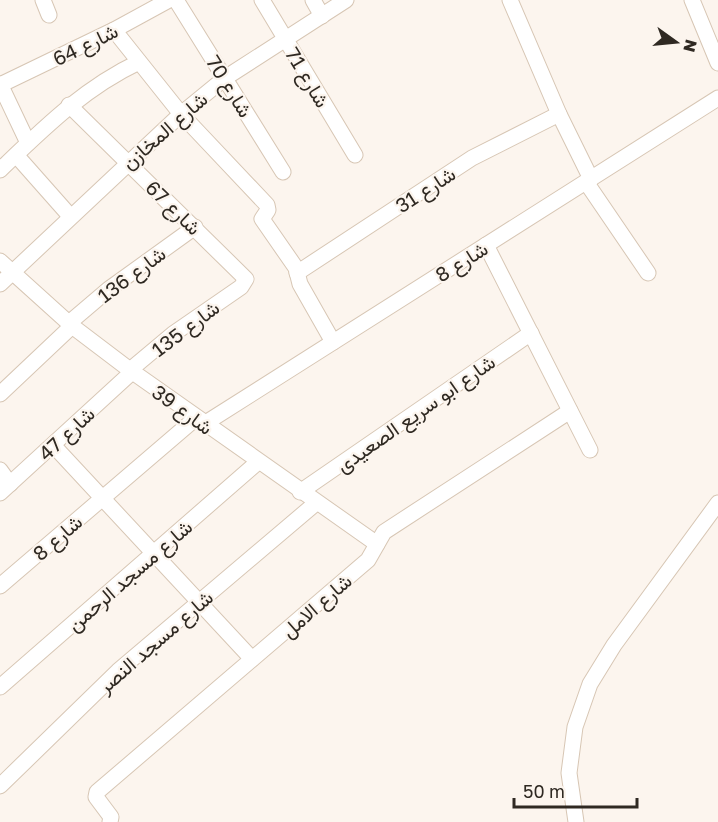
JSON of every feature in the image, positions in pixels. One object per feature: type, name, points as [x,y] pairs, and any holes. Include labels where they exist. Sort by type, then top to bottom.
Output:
[{"type":"street","points":[[43,0],[49,15]]},
{"type":"street","name":"شارع 64","points":[[0,85],[170,0]]},
{"type":"street","name":"شارع 70","points":[[176,0],[283,172]]},
{"type":"street","name":"شارع 71","points":[[262,0],[355,154]]},
{"type":"street","points":[[313,0],[322,16]]},
{"type":"street","name":"شارع المخازن","points":[[0,284],[127,162],[181,114],[225,78],[346,0]]},
{"type":"street","points":[[510,0],[588,180],[648,273]]},
{"type":"street","points":[[692,0],[718,63]]},
{"type":"street","points":[[114,30],[181,114],[267,205],[268,210],[262,219],[297,273],[300,285],[333,342]]},
{"type":"street","points":[[0,170],[69,105],[106,79],[139,62]]},
{"type":"street","points":[[0,85],[28,143]]},
{"type":"street","name":"شارع 8","points":[[0,586],[102,499],[200,421],[333,342],[718,98]]},
{"type":"street","name":"شارع 67","points":[[69,105],[244,274],[246,279],[241,287]]},
{"type":"street","name":"شارع 31","points":[[297,273],[472,158],[559,114]]},
{"type":"street","points":[[16,155],[70,216]]},
{"type":"street","name":"شارع 136","points":[[0,394],[71,324],[118,282],[195,227]]},
{"type":"street","points":[[486,245],[590,450]]},
{"type":"street","name":"شارع 39","points":[[0,261],[71,324],[131,371],[377,544]]},
{"type":"street","name":"شارع 135","points":[[131,371],[173,334],[241,287]]},
{"type":"street","name":"شارع ابو سريع الصعيدى","points":[[300,492],[531,333]]},
{"type":"street","name":"شارع 47","points":[[5,489],[131,371]]},
{"type":"street","name":"شارع الامل","points":[[110,822],[111,817],[96,797],[97,792],[368,560],[389,527],[570,411]]},
{"type":"street","points":[[53,445],[252,659]]},
{"type":"street","name":"شارع مسجد الرحمن","points":[[0,687],[258,462]]},
{"type":"street","points":[[0,470],[5,489]]},
{"type":"street","name":"شارع مسجد النصر","points":[[0,786],[118,671],[316,503]]},
{"type":"street","points":[[576,822],[569,772],[574,727],[590,684],[614,645],[718,503]]}]
